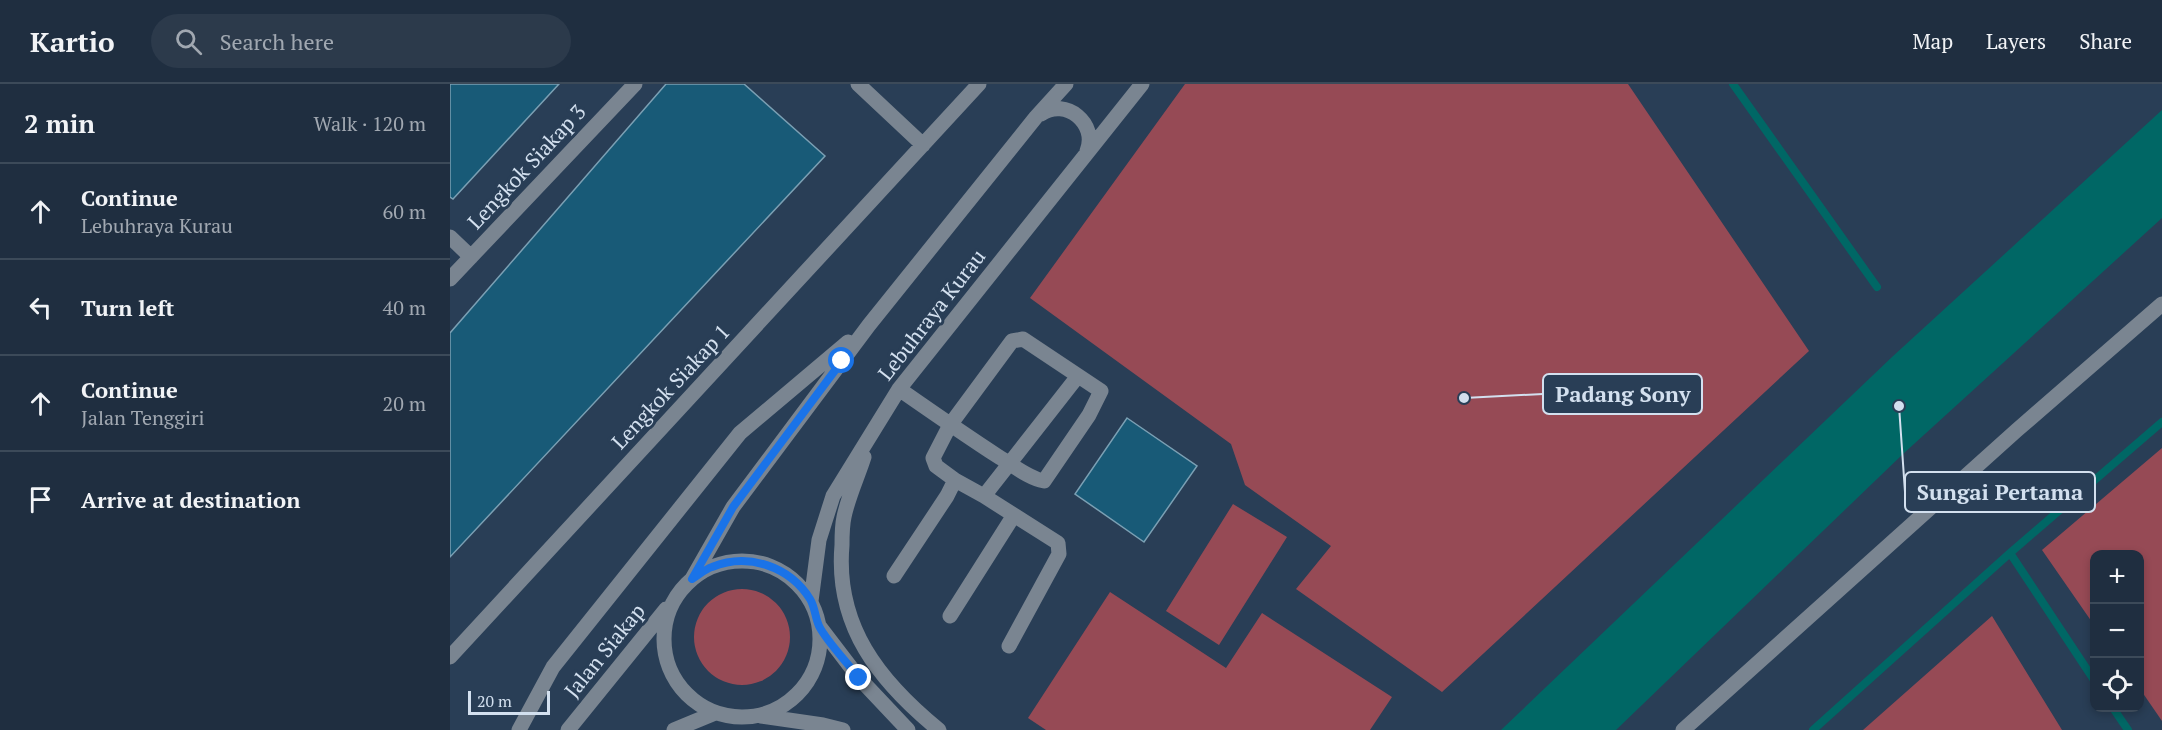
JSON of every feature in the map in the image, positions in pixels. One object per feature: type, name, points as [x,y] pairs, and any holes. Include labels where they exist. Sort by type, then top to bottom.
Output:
[{"type":"street","name":"Lengkok Siakap 3","points":[[450,279],[635,84]]},
{"type":"street","points":[[858,84],[923,145]]},
{"type":"street","name":"Lengkok Siakap 1","points":[[450,657],[979,84]]},
{"type":"street","name":"Lebuhraya Kurau","points":[[692,579],[733,507],[869,325],[1036,117],[1066,84]]},
{"type":"street","name":"Lebuhraya Kurau","points":[[811,601],[819,540],[833,496],[874,428],[900,389],[1142,84]]},
{"type":"street","points":[[1036,117],[1048,109],[1060,107],[1084,121],[1090,135],[1089,147],[1084,157]]},
{"type":"street","points":[[450,237],[471,257]]},
{"type":"street","points":[[1683,730],[2017,430],[2162,304]]},
{"type":"street","points":[[519,730],[553,667],[740,433],[869,325]]},
{"type":"street","points":[[900,389],[950,425],[1009,463],[1044,481],[1089,415],[1101,391],[1023,339],[1012,341],[950,425],[933,458],[936,466],[955,480],[1058,543],[1059,554],[1009,646]]},
{"type":"street","points":[[984,496],[1078,376]]},
{"type":"street","points":[[874,428],[844,518],[840,570],[850,620],[867,654],[901,696],[939,730]]},
{"type":"street","points":[[894,576],[947,496],[955,480]]},
{"type":"street","points":[[950,616],[1014,515]]},
{"type":"street","points":[[843,730],[823,724],[759,716],[737,718],[715,713],[691,699],[674,678],[665,652],[665,624],[675,598],[692,579],[712,567],[734,561],[757,562],[779,569],[798,583],[811,601],[820,627],[859,678],[908,730]]},
{"type":"street","name":"Jalan Siakap","points":[[568,730],[675,598]]},
{"type":"street","points":[[759,716],[786,704],[807,683],[819,656],[820,627]]},
{"type":"street","points":[[674,730],[715,713]]},
{"type":"shaded area","points":[[1185,84],[1628,84],[1809,351],[1442,692],[1296,589],[1331,546],[1245,485],[1231,444],[1030,298]]},
{"type":"shaded area","points":[[2162,110],[2162,218],[1903,454],[1616,730],[1501,730],[1892,357]]},
{"type":"shaded area","points":[[2162,448],[2162,721],[2144,695],[2144,550],[2090,550],[2090,619],[2042,550]]},
{"type":"shaded area","points":[[1233,504],[1287,537],[1219,645],[1166,611]]},
{"type":"shaded area","points":[[742,589],[760,593],[776,603],[786,619],[790,637],[786,655],[776,671],[760,681],[742,685],[724,681],[708,671],[698,655],[694,637],[698,619],[708,603],[724,593]]},
{"type":"shaded area","points":[[1110,592],[1226,668],[1262,613],[1392,697],[1370,730],[1046,730],[1028,718]]},
{"type":"shaded area","points":[[1992,616],[2062,730],[1863,730]]},
{"type":"building","points":[[450,84],[559,84],[453,199],[450,197]]},
{"type":"building","points":[[666,84],[744,84],[825,156],[450,557],[450,333]]},
{"type":"building","points":[[1127,418],[1197,466],[1144,542],[1075,494]]},
{"type":"waterway","points":[[1733,84],[1877,287]]},
{"type":"waterway","points":[[1813,730],[2010,553],[2162,422]]},
{"type":"waterway","points":[[2010,553],[2090,674]]},
{"type":"waterway","points":[[2116,712],[2128,730]]},
{"type":"place","name":"Padang Sony","points":[[1464,398]]},
{"type":"place","name":"Sungai Pertama","points":[[1899,406]]},
{"type":"route","points":[[842,361],[733,507],[692,579],[712,567],[734,561],[757,562],[779,569],[798,583],[811,601],[820,627],[859,678]]}]
